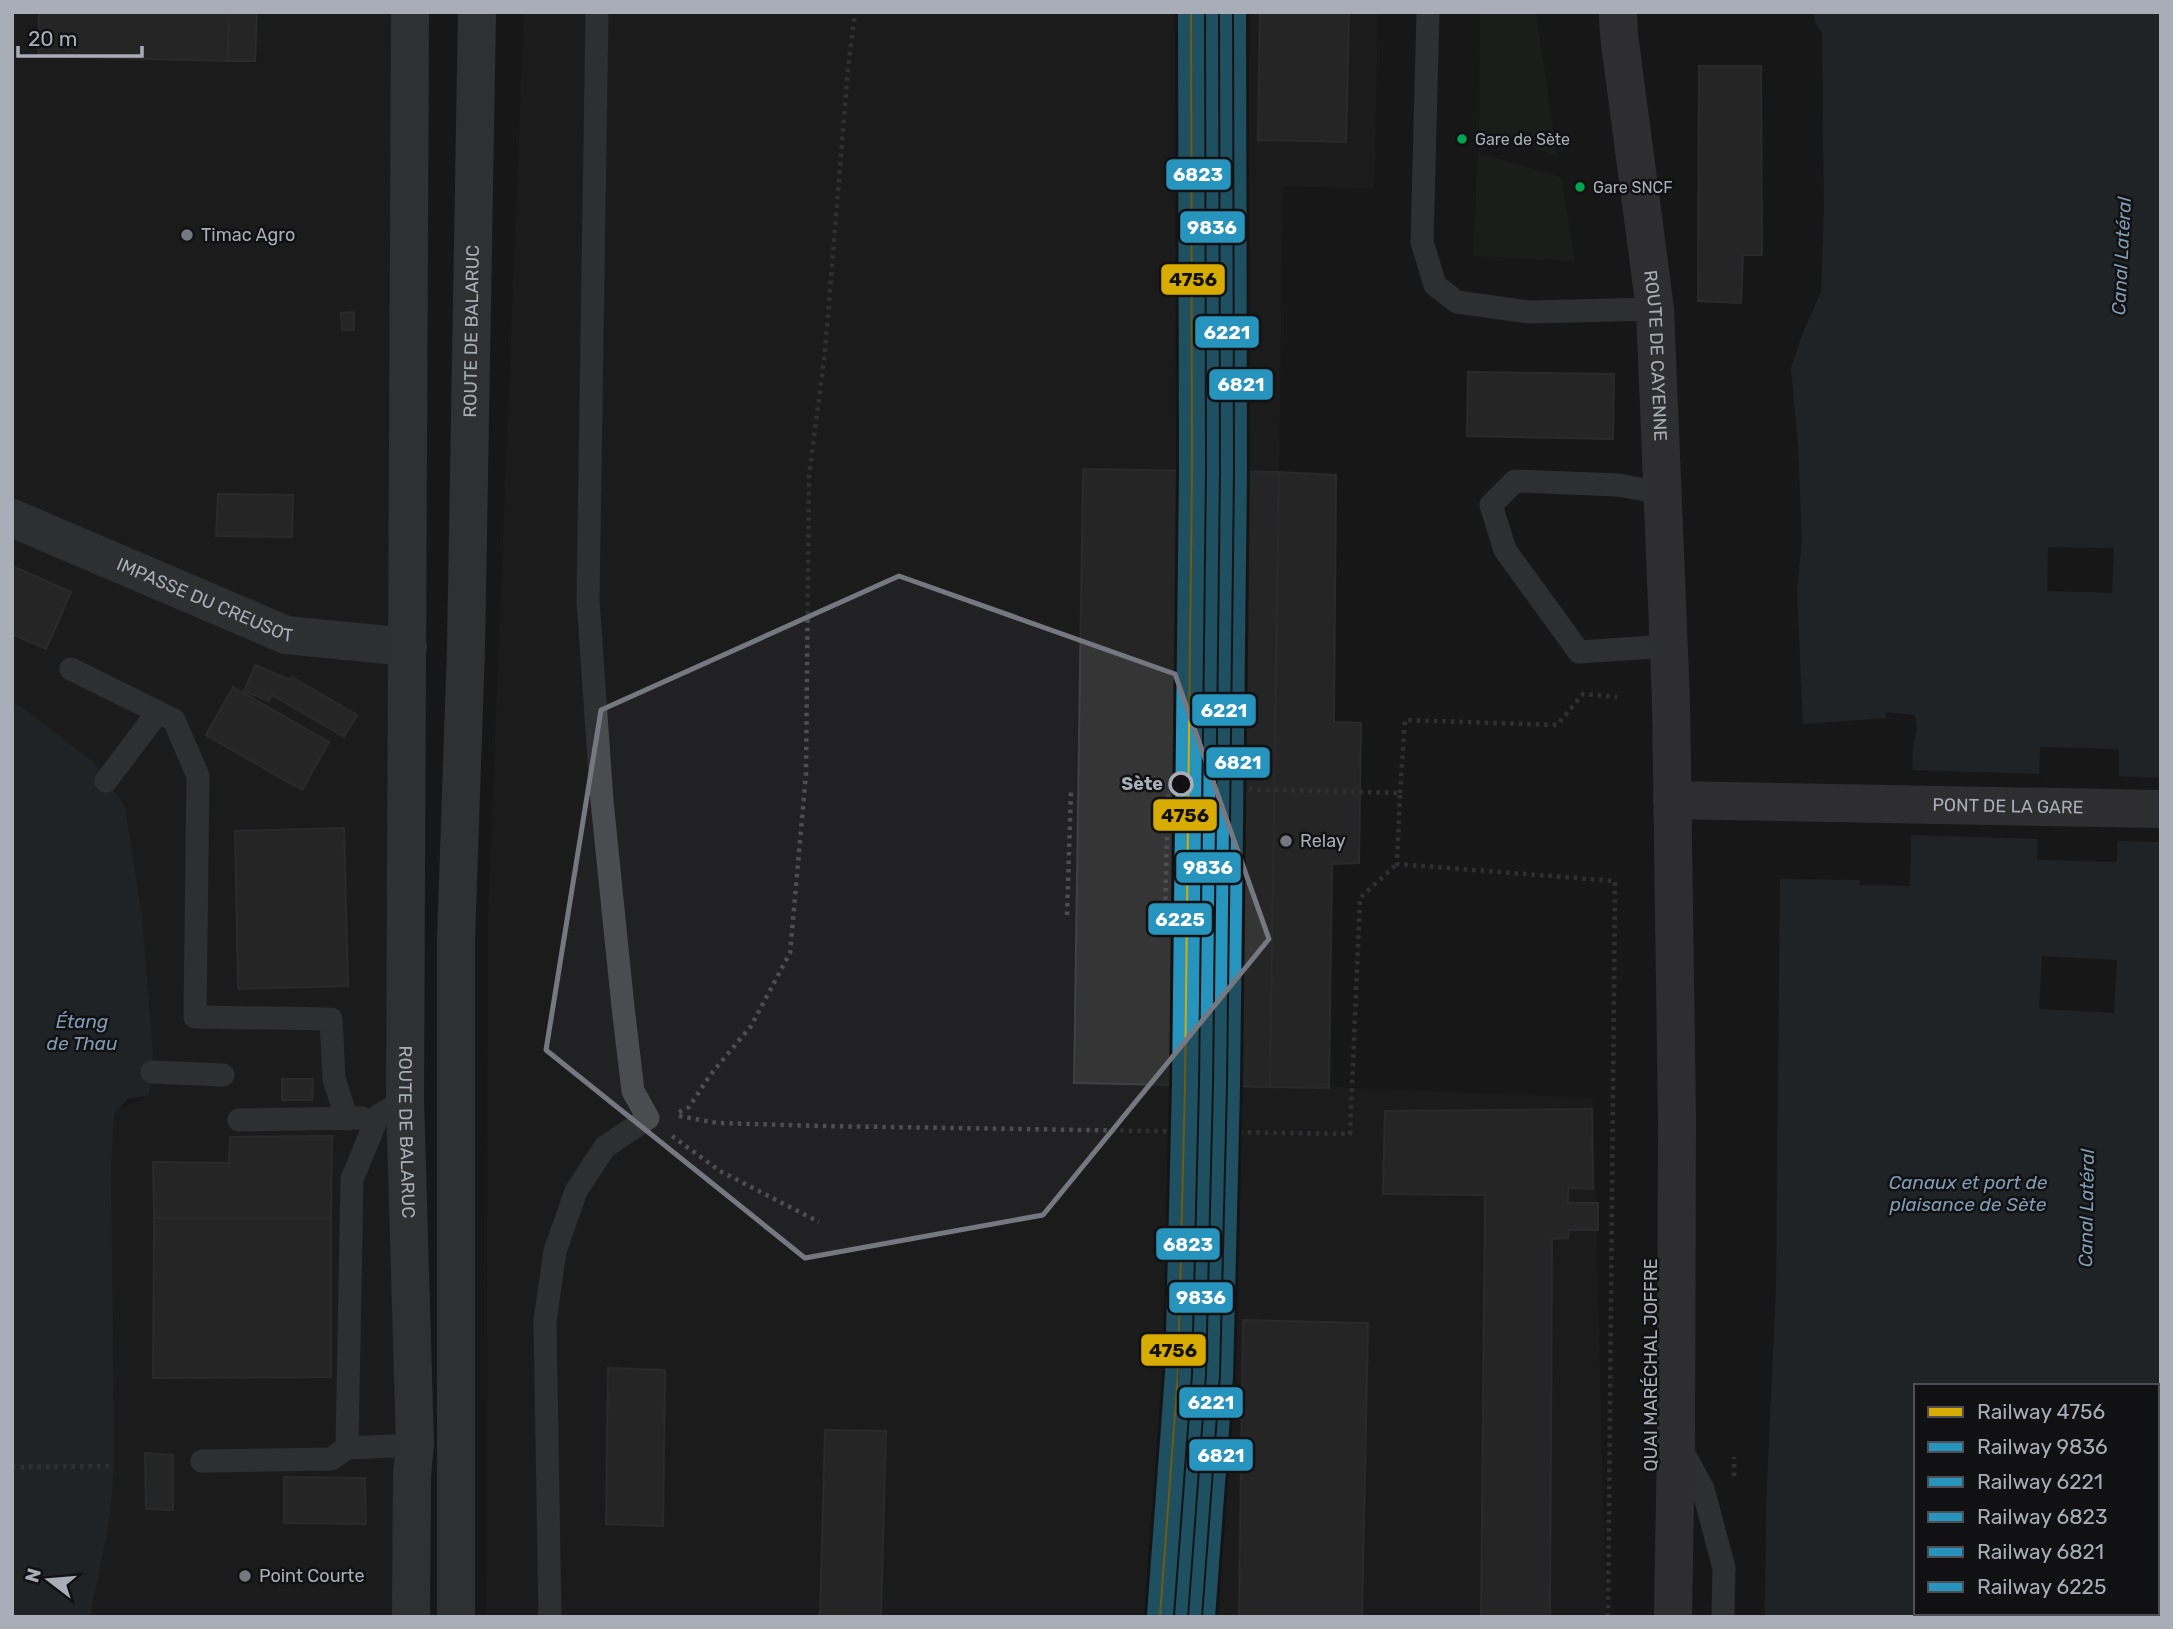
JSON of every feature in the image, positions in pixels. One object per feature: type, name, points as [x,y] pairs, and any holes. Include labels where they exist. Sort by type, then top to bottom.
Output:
[{"type":"main road","name":"ROUTE DE BALARUC","points":[[411,12],[408,647],[391,1108],[413,1460],[411,1615]]},
{"type":"main road","name":"ROUTE DE BALARUC","points":[[457,1616],[456,939],[466,649],[477,12]]},
{"type":"main road","name":"ROUTE DE CAYENNE","points":[[1618,12],[1655,309],[1671,701],[1672,800]]},
{"type":"main road","points":[[408,647],[466,649]]},
{"type":"main road","name":"PONT DE LA GARE","points":[[1672,800],[2161,808]]},
{"type":"main road","name":"QUAI MARÉCHAL JOFFRE","points":[[1672,800],[1677,1119],[1673,1617]]},
{"type":"main road","name":"QUAI MARÉCHAL JOFFRE","points":[[1651,1617],[1653,1163],[1677,1119]]},
{"type":"street","name":"IMPASSE DU CREUSOT","points":[[12,518],[286,635],[408,647]]},
{"type":"lane","points":[[551,1617],[545,1321],[555,1251],[576,1191],[605,1147],[648,1118],[633,1091],[602,801],[588,601],[597,12]]},
{"type":"lane","points":[[1428,12],[1422,242],[1435,285],[1458,302],[1530,312],[1655,309]]},
{"type":"lane","points":[[1663,493],[1618,485],[1515,481],[1491,505],[1504,550],[1579,652],[1668,646]]},
{"type":"lane","points":[[71,669],[174,720],[198,776],[195,1017],[331,1019],[334,1079],[347,1119]]},
{"type":"lane","points":[[106,781],[158,712]]},
{"type":"lane","points":[[152,1072],[223,1075]]},
{"type":"lane","points":[[239,1120],[347,1119],[391,1108]]},
{"type":"lane","points":[[347,1448],[352,1179],[391,1108]]},
{"type":"lane","name":"QUAI MARÉCHAL JOFFRE","points":[[1676,1441],[1703,1489],[1724,1567],[1723,1617]]},
{"type":"lane","points":[[202,1461],[331,1459],[347,1448],[413,1460],[457,1477]]},
{"type":"lane","points":[[411,1615],[457,1616]]},
{"type":"path","points":[[855,12],[825,352],[809,476],[806,774],[790,953],[751,1026],[711,1074],[689,1107],[673,1115],[717,1123],[1350,1134],[1360,898],[1397,864],[1405,720],[1557,724],[1583,694],[1617,696]]},
{"type":"path","points":[[1239,882],[1240,789],[1400,793]]},
{"type":"path","points":[[1067,915],[1071,790]]},
{"type":"path","points":[[1165,917],[1168,794]]},
{"type":"path","points":[[1397,864],[1615,881],[1608,1617]]},
{"type":"path","points":[[648,1118],[720,1171],[819,1222]]},
{"type":"path","points":[[12,1467],[114,1466]]},
{"type":"highlighted area","points":[[899,576],[1175,674],[1269,939],[1043,1215],[805,1258],[546,1050],[601,710]]},
{"type":"shaded area","points":[[12,12],[400,12],[412,1617],[90,1617],[109,1522],[111,1167],[114,1113],[149,1095],[153,1052],[142,917],[125,806],[20,706],[12,703]]},
{"type":"shaded area","points":[[524,12],[1378,12],[1374,189],[1283,186],[1279,472],[1336,475],[1334,721],[1361,723],[1359,863],[1332,864],[1329,1087],[1593,1098],[1606,1617],[486,1617],[488,917]]},
{"type":"shaded area","points":[[1480,12],[1536,12],[1557,156],[1479,130]]},
{"type":"shaded area","points":[[1478,153],[1561,177],[1575,261],[1473,256]]},
{"type":"water","name":"Canaux et port de plaisance de Sète","points":[[1815,12],[2161,12],[2161,1617],[1765,1617],[1766,1507],[1776,1288],[1780,879],[1859,880],[1859,885],[1910,886],[1913,748],[1917,729],[1915,715],[1886,712],[1886,718],[1803,724],[1797,592],[1802,541],[1791,368],[1821,292],[1824,210],[1822,32],[1815,22]],"holes":[[[2048,547],[2114,548],[2112,593],[2047,591]],[[2040,747],[2119,749],[2117,862],[2037,860]],[[2042,956],[2117,960],[2114,1013],[2039,1009]]]},
{"type":"water","name":"Étang de Thau","points":[[12,703],[20,706],[93,762],[125,806],[142,917],[153,1052],[149,1095],[128,1099],[114,1114],[111,1167],[114,1466],[109,1522],[90,1617],[12,1617]]},
{"type":"pier","points":[[1909,770],[2042,774],[2041,839],[1908,835]]},
{"type":"pier","points":[[2115,776],[2161,778],[2161,842],[2114,841]]},
{"type":"building","points":[[39,12],[229,12],[228,61],[38,56]]},
{"type":"building","points":[[229,12],[257,12],[255,61],[228,61]]},
{"type":"building","points":[[1260,12],[1349,12],[1346,142],[1258,140]]},
{"type":"building","points":[[1699,66],[1761,66],[1762,255],[1743,255],[1741,303],[1698,301]]},
{"type":"building","points":[[354,312],[354,330],[342,330],[341,313]]},
{"type":"building","points":[[1468,372],[1614,374],[1613,439],[1467,436]]},
{"type":"building","points":[[1083,469],[1279,472],[1270,1087],[1074,1083]]},
{"type":"building","points":[[1279,472],[1336,475],[1334,722],[1361,723],[1359,863],[1332,864],[1329,1088],[1270,1087]]},
{"type":"building","points":[[218,494],[293,495],[292,537],[216,536]]},
{"type":"building","points":[[12,566],[71,592],[46,649],[12,634]]},
{"type":"building","points":[[255,665],[290,680],[292,677],[357,715],[344,737],[272,695],[269,701],[244,691]]},
{"type":"building","points":[[233,687],[329,742],[302,790],[206,735]]},
{"type":"building","points":[[344,828],[348,986],[238,989],[235,831]]},
{"type":"building","points":[[282,1079],[313,1079],[312,1100],[282,1100]]},
{"type":"building","points":[[1592,1109],[1593,1189],[1568,1188],[1568,1203],[1598,1203],[1598,1230],[1569,1230],[1568,1238],[1552,1239],[1550,1617],[1481,1617],[1485,1195],[1383,1194],[1385,1111]]},
{"type":"building","points":[[332,1136],[331,1218],[154,1218],[153,1162],[229,1163],[230,1137]]},
{"type":"building","points":[[154,1218],[331,1218],[331,1377],[153,1378]]},
{"type":"building","points":[[1243,1320],[1368,1323],[1362,1617],[1239,1617]]},
{"type":"building","points":[[608,1368],[665,1370],[663,1526],[606,1524]]},
{"type":"building","points":[[825,1430],[886,1431],[881,1617],[820,1617]]},
{"type":"building","points":[[145,1453],[173,1455],[173,1510],[146,1509]]},
{"type":"building","points":[[284,1477],[365,1478],[366,1524],[284,1523]]},
{"type":"rail line","name":"6225","points":[[1153,1615],[1171,1374],[1178,1085],[1185,471],[1184,12]]},
{"type":"rail line","name":"4756","points":[[1158,1617],[1170,1432],[1179,1154],[1191,444],[1192,12]]},
{"type":"rail line","name":"6823","points":[[1167,1616],[1185,1374],[1192,1085],[1199,471],[1198,12]]},
{"type":"rail line","name":"9836","points":[[1181,1617],[1199,1375],[1206,1085],[1213,471],[1212,12]]},
{"type":"rail line","name":"6221","points":[[1195,1617],[1213,1375],[1220,1085],[1227,471],[1226,12]]},
{"type":"rail line","name":"6821","points":[[1209,1617],[1227,1376],[1234,1086],[1241,471],[1240,12]]},
{"type":"place","name":"Gare de Sète","points":[[1462,139]]},
{"type":"place","name":"Gare SNCF","points":[[1580,187]]},
{"type":"place","name":"Timac Agro","points":[[187,235]]},
{"type":"place","name":"Sète","points":[[1181,784]]},
{"type":"place","name":"Relay","points":[[1286,841]]},
{"type":"place","name":"Point Courte","points":[[245,1576]]},
{"type":"water label","name":"Canal Latéral","points":[[2121,256]]},
{"type":"water label","name":"Canal Latéral","points":[[2086,1208]]}]
